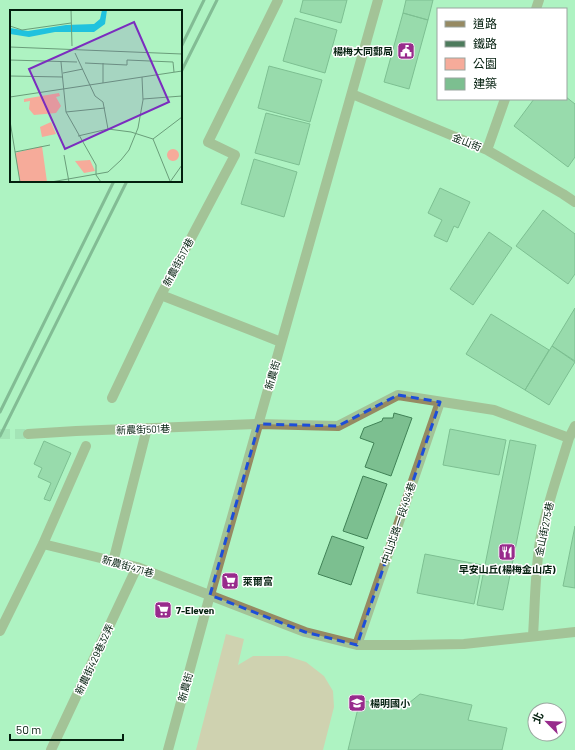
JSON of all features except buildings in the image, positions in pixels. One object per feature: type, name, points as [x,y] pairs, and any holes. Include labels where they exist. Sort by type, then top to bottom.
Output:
[{"type":"street","name":"新農街517巷","points":[[112,398],[160,295],[235,155],[208,142],[278,0]]},
{"type":"street","name":"新農街","points":[[168,750],[210,595],[378,0]]},
{"type":"street","name":"金山街","points":[[352,94],[487,150],[575,202]]},
{"type":"street","points":[[487,150],[505,100]]},
{"type":"street","points":[[160,295],[281,342]]},
{"type":"street","name":"新農街501巷","points":[[28,434],[259,424],[338,426],[398,395],[494,410],[569,438]]},
{"type":"street","name":"中山北路一段494巷","points":[[356,645],[440,402]]},
{"type":"street","name":"金山街275巷","points":[[533,636],[536,574],[540,542],[546,514],[569,438],[575,426]]},
{"type":"street","points":[[114,562],[147,428]]},
{"type":"street","points":[[0,631],[43,544],[86,446]]},
{"type":"street","name":"新農街471巷","points":[[43,544],[137,567],[210,595]]},
{"type":"street","name":"新農街429巷32弄","points":[[51,750],[137,567]]},
{"type":"street","points":[[210,595],[305,632],[356,645],[464,644],[575,632]]},
{"type":"highlighted area","points":[[398,395],[440,402],[357,645],[305,632],[210,595],[259,424],[338,426]]},
{"type":"green space","points":[[226,634],[244,639],[238,665],[253,656],[287,656],[306,662],[324,676],[333,691],[334,707],[323,750],[196,750]]},
{"type":"tunnel","points":[[0,434],[28,434]]},
{"type":"railway","points":[[182,45],[204,0]]},
{"type":"railway","points":[[182,70],[217,0]]},
{"type":"railway","points":[[0,412],[114,182]]},
{"type":"railway","points":[[0,436],[127,182]]},
{"type":"place","name":"楊梅大同郵局","points":[[406,51]]},
{"type":"place","name":"早安山丘(楊梅金山店)","points":[[507,552]]},
{"type":"place","name":"萊爾富","points":[[230,581]]},
{"type":"place","name":"7-Eleven","points":[[163,610]]},
{"type":"place","name":"楊明國小","points":[[357,703]]}]
